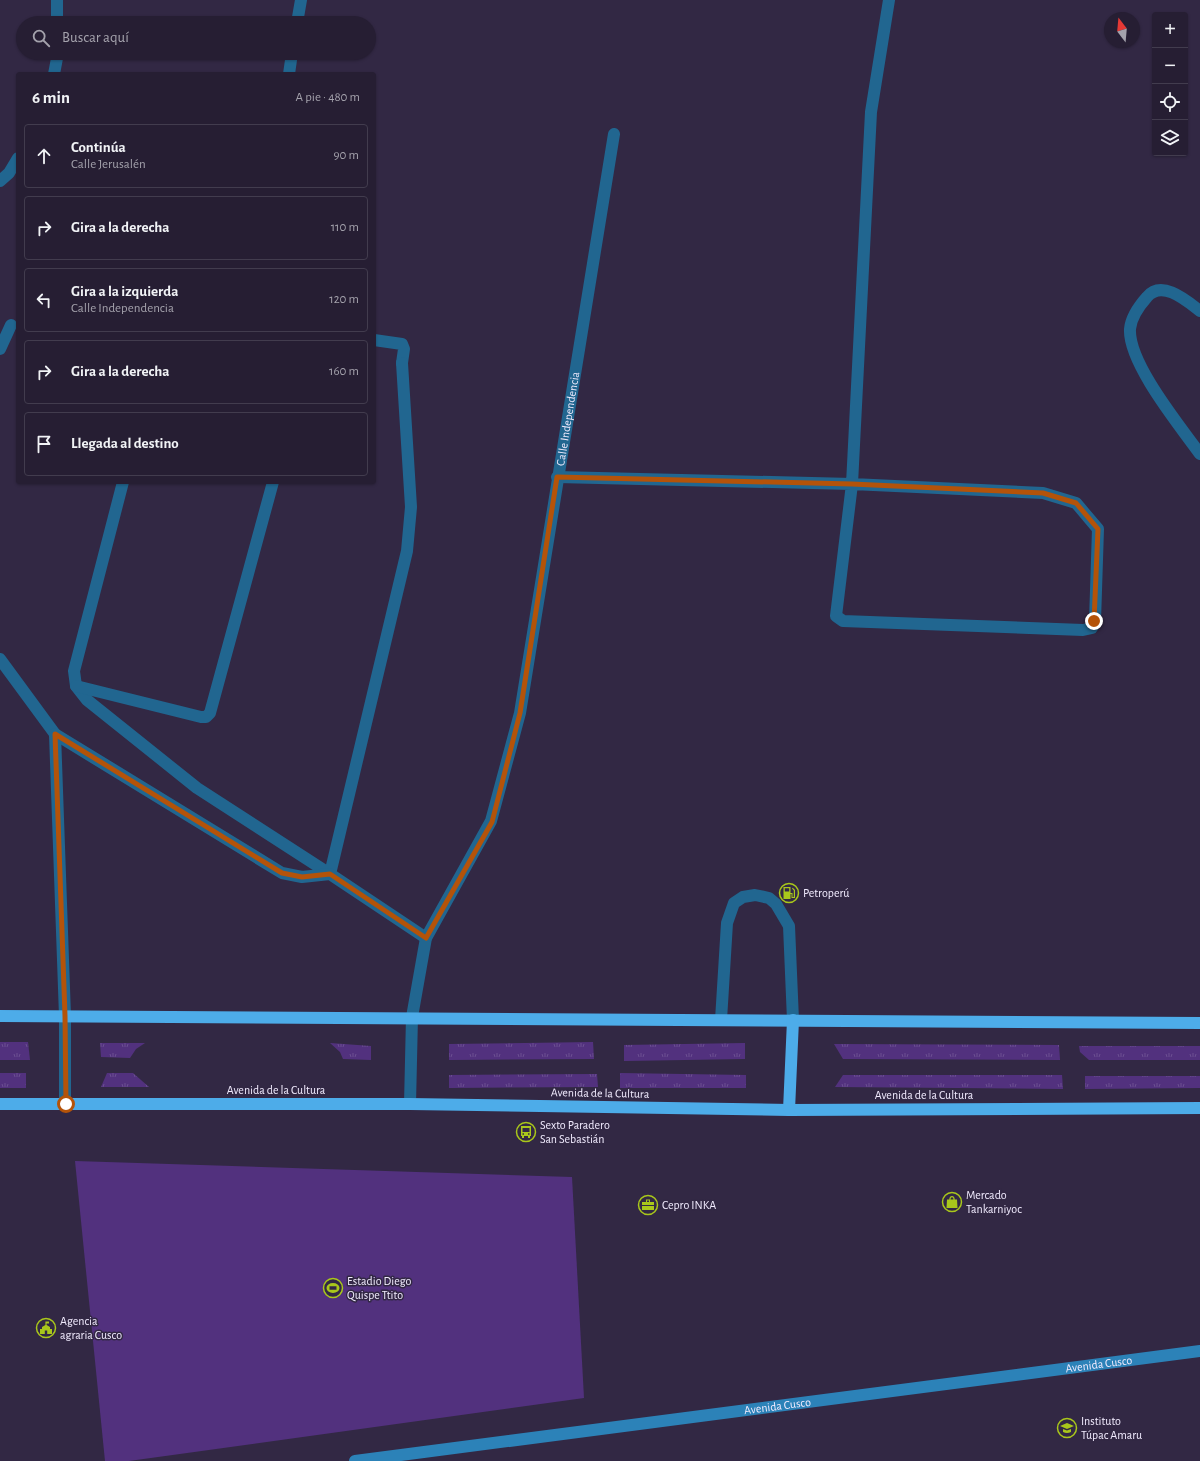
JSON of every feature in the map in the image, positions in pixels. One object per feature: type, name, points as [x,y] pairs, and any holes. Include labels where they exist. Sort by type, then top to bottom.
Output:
[{"type":"highway","points":[[0,1016],[412,1017],[1200,1023]]},
{"type":"highway","points":[[788,1110],[793,1020]]},
{"type":"highway","name":"Avenida de la Cultura","points":[[0,1104],[410,1104],[788,1110],[1200,1108]]},
{"type":"street","points":[[57,0],[57,16]]},
{"type":"street","points":[[298,16],[300,0]]},
{"type":"street","points":[[557,477],[852,484],[1043,493],[1076,503],[1098,529],[1094,621],[1092,628],[1083,630],[843,621],[836,616],[836,605],[852,484],[871,112],[889,0]]},
{"type":"street","points":[[54,72],[57,60]]},
{"type":"street","points":[[289,72],[291,60]]},
{"type":"street","name":"Calle Independencia","points":[[410,1104],[412,1017],[426,938],[492,822],[520,713],[557,477],[614,134]]},
{"type":"street","points":[[0,181],[9,173],[16,161]]},
{"type":"street","points":[[1200,311],[1180,297],[1162,290],[1150,293],[1138,307],[1130,328],[1131,341],[1146,377],[1200,454]]},
{"type":"street","points":[[0,349],[11,325]]},
{"type":"street","points":[[330,874],[407,551],[411,507],[402,363],[404,349],[402,344],[376,340]]},
{"type":"street","points":[[122,484],[74,671],[76,686],[86,700],[197,788],[426,938]]},
{"type":"street","points":[[76,686],[201,717],[206,717],[210,713],[272,484]]},
{"type":"street","points":[[0,659],[55,734],[282,873],[302,877],[330,874]]},
{"type":"street","points":[[55,734],[65,1016],[66,1104]]},
{"type":"street","points":[[721,1020],[727,923],[734,903],[743,897],[755,895],[769,898],[776,904],[789,926],[793,1020]]},
{"type":"street","name":"Avenida Cusco","points":[[355,1461],[1200,1351]]},
{"type":"green space","points":[[0,1042],[28,1042],[30,1060],[0,1060]]},
{"type":"green space","points":[[593,1042],[594,1059],[449,1060],[449,1044]]},
{"type":"green space","points":[[100,1043],[145,1043],[136,1049],[130,1058],[101,1057]]},
{"type":"green space","points":[[330,1043],[371,1046],[371,1060],[343,1059],[340,1052]]},
{"type":"green space","points":[[745,1043],[745,1059],[624,1061],[624,1045]]},
{"type":"green space","points":[[834,1044],[1059,1045],[1060,1060],[843,1059]]},
{"type":"green space","points":[[1079,1046],[1200,1046],[1200,1060],[1089,1060],[1080,1052]]},
{"type":"green space","points":[[0,1073],[26,1073],[26,1088],[0,1088]]},
{"type":"green space","points":[[107,1073],[133,1073],[149,1087],[101,1087]]},
{"type":"green space","points":[[620,1073],[746,1075],[746,1088],[620,1088]]},
{"type":"green space","points":[[597,1074],[598,1087],[449,1088],[449,1075]]},
{"type":"green space","points":[[843,1075],[1062,1075],[1063,1089],[835,1087]]},
{"type":"green space","points":[[1085,1076],[1200,1076],[1200,1088],[1085,1089]]},
{"type":"green space","name":"Estadio Diego Quispe Ttito","points":[[75,1161],[572,1177],[584,1398],[129,1461],[105,1461]]},
{"type":"place","name":"Petroperú","points":[[789,893]]},
{"type":"place","name":"Sexto Paradero San Sebastián","points":[[526,1132]]},
{"type":"place","name":"Mercado Tankarniyoc","points":[[952,1202]]},
{"type":"place","name":"Cepro INKA","points":[[648,1205]]},
{"type":"place","name":"Estadio Diego Quispe Ttito","points":[[333,1288]]},
{"type":"place","name":"Agencia agraria Cusco","points":[[46,1328]]},
{"type":"place","name":"Instituto Túpac Amaru","points":[[1067,1428]]},
{"type":"route","points":[[66,1104],[65,1016],[55,734],[282,873],[302,877],[330,874],[426,938],[492,822],[520,713],[557,477],[852,484],[1043,493],[1076,503],[1098,529],[1094,621]]}]
